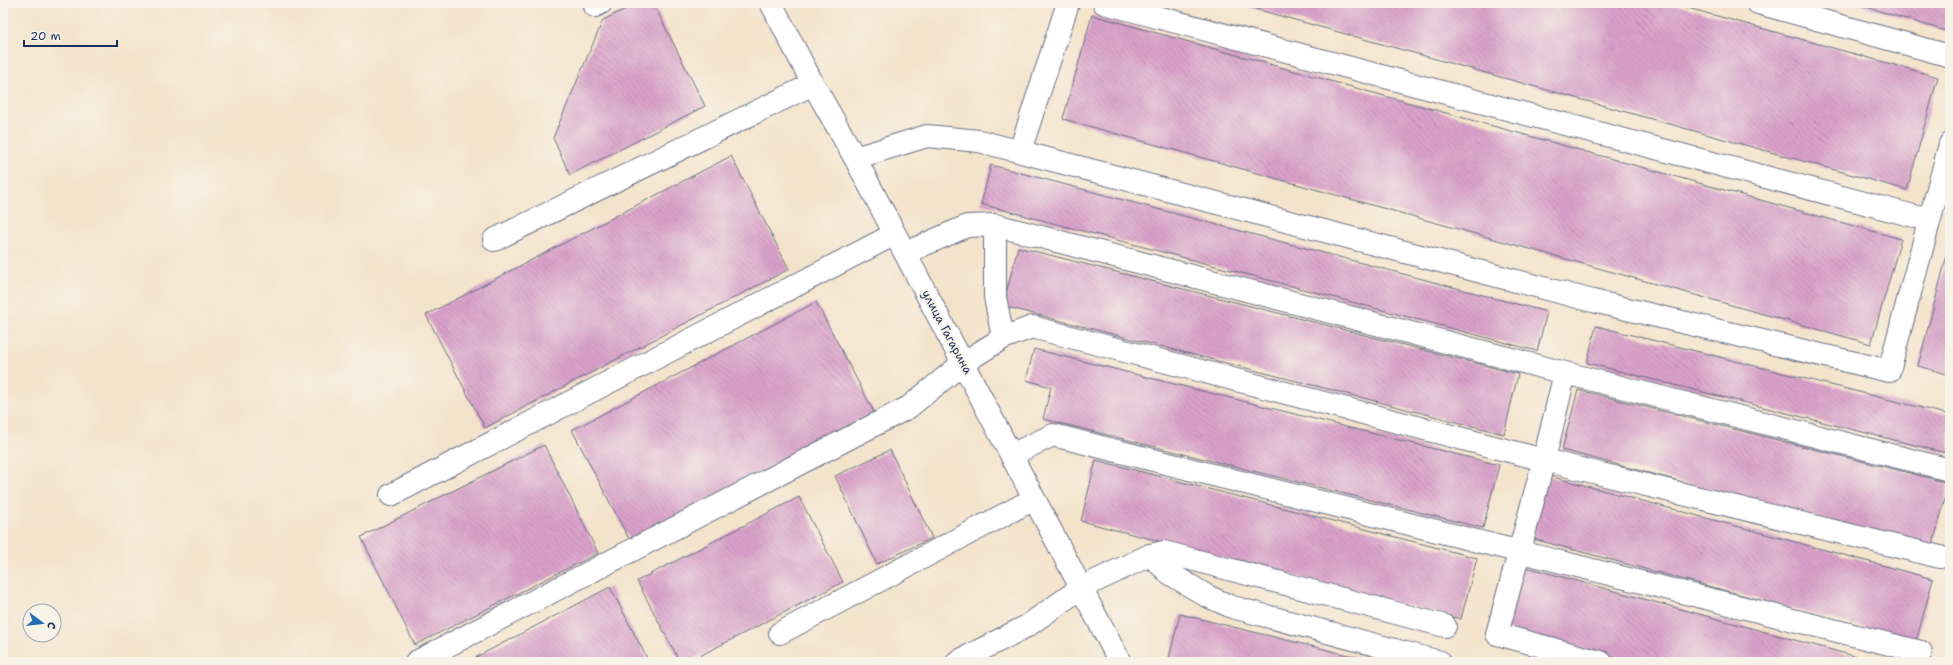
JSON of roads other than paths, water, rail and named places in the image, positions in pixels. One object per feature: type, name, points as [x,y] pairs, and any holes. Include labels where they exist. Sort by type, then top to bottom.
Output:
[{"type":"street","name":"улица Гагарина","points":[[771,3],[813,84],[855,158],[1120,662]]},
{"type":"street","points":[[1020,152],[1068,3]]},
{"type":"street","points":[[1104,3],[1929,220]]},
{"type":"street","points":[[1758,3],[1950,56]]},
{"type":"street","points":[[494,240],[813,84]]},
{"type":"street","points":[[855,158],[927,136],[980,141],[1593,301],[1889,371],[1950,144]]},
{"type":"street","points":[[391,495],[900,243],[967,226],[983,224],[995,224],[1565,373],[1950,470]]},
{"type":"street","points":[[995,224],[995,297],[1003,338]]},
{"type":"street","points":[[416,662],[909,407],[963,363],[1003,338],[1032,327],[1544,460],[1940,557]]},
{"type":"street","points":[[1565,373],[1544,460],[1497,634],[1601,662]]},
{"type":"street","points":[[1011,455],[1053,435],[1520,550],[1921,652]]},
{"type":"street","points":[[780,633],[1034,499]]},
{"type":"street","points":[[957,662],[1027,626],[1081,588],[1150,555],[1164,552],[1445,626]]},
{"type":"street","points":[[1150,555],[1169,573],[1207,596],[1232,607],[1440,662]]}]
